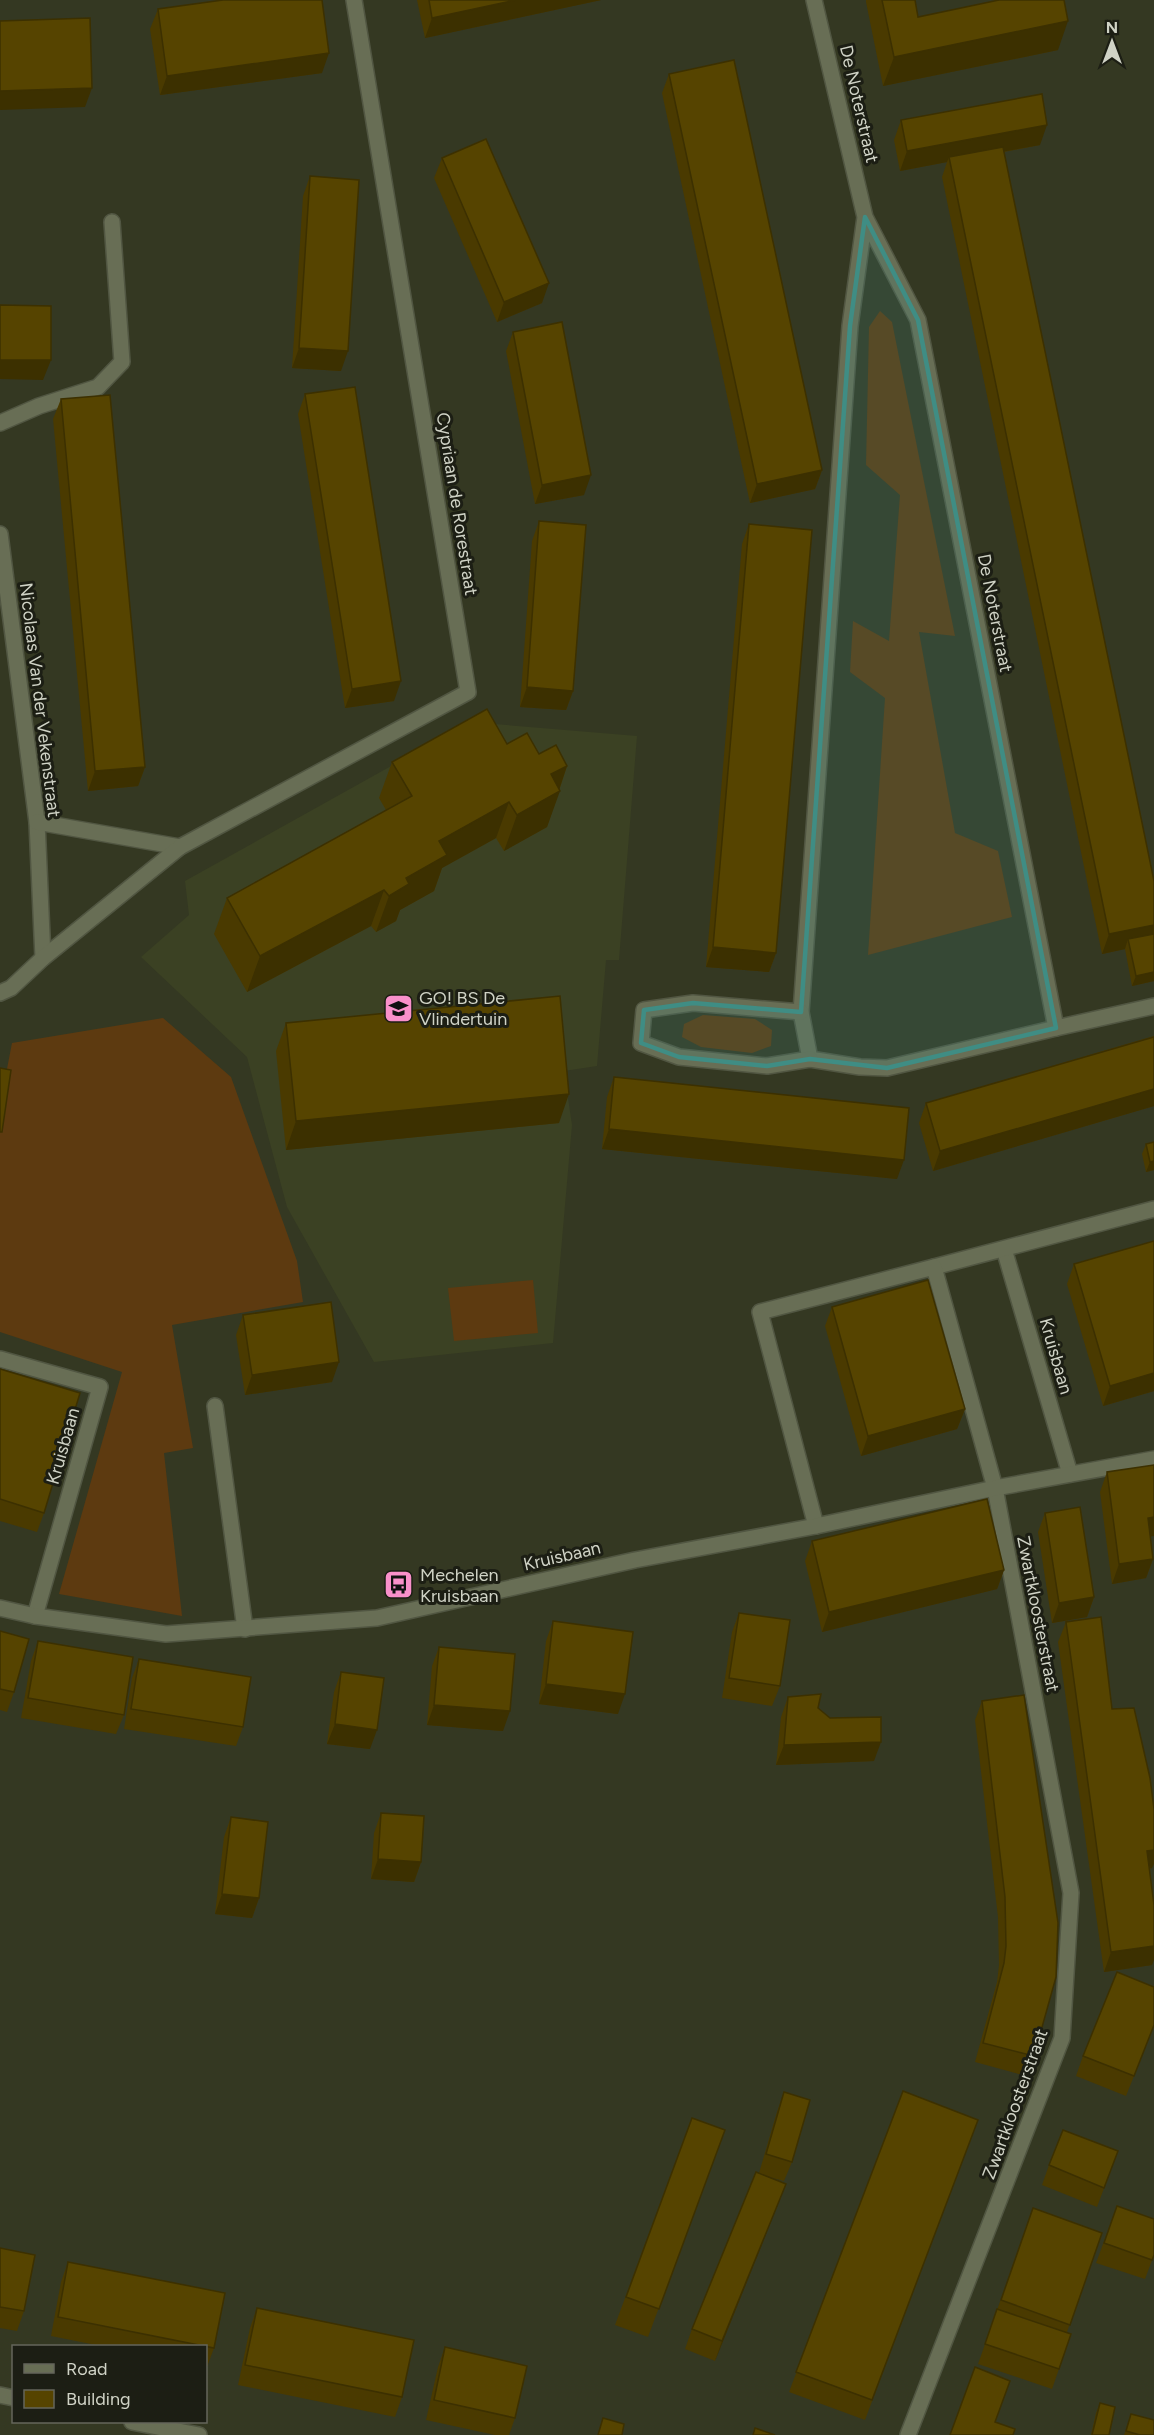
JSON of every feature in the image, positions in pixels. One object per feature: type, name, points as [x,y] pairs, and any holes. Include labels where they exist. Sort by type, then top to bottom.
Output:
[{"type":"street","name":"Cypriaan de Rorestraat","points":[[43,958],[87,925],[180,847],[468,692],[354,0]]},
{"type":"street","name":"De Noterstraat","points":[[814,0],[865,217],[918,320],[1056,1028]]},
{"type":"street","name":"De Noterstraat","points":[[810,1059],[801,1012],[850,326],[865,217]]},
{"type":"street","points":[[0,423],[39,406],[98,387],[122,362],[112,222]]},
{"type":"street","name":"Nicolaas Van der Vekenstraat","points":[[0,534],[37,822],[43,958]]},
{"type":"street","points":[[37,822],[180,847]]},
{"type":"street","points":[[0,993],[11,988],[43,958]]},
{"type":"street","points":[[801,1012],[693,1004],[644,1010],[641,1043],[679,1057],[767,1065],[810,1059],[860,1067],[887,1068],[1154,1006]]},
{"type":"street","points":[[816,1526],[760,1312],[1154,1209]]},
{"type":"street","name":"Kruisbaan","points":[[1004,1249],[1070,1474]]},
{"type":"street","points":[[934,1267],[994,1488]]},
{"type":"street","name":"Kruisbaan","points":[[0,1359],[100,1387],[35,1616]]},
{"type":"street","points":[[215,1406],[246,1629]]},
{"type":"street","name":"Kruisbaan","points":[[0,1608],[35,1616],[166,1634],[376,1618],[635,1560],[816,1526],[994,1488],[1154,1459]]},
{"type":"street","name":"Zwartkloosterstraat","points":[[908,2435],[1062,2038],[1071,1893],[994,1488]]},
{"type":"street","points":[[142,2423],[199,2435]]},
{"type":"highlighted area","points":[[865,217],[918,320],[1056,1028],[887,1068],[810,1059],[767,1066],[679,1057],[641,1043],[644,1010],[693,1003],[801,1012],[850,326]]},
{"type":"shaded area","points":[[880,311],[892,322],[955,636],[919,632],[955,833],[998,851],[1012,917],[868,955],[885,698],[850,672],[853,621],[889,641],[900,495],[866,465],[869,327]]},
{"type":"shaded area","name":"GO! BS De Vlindertuin","points":[[470,722],[637,736],[619,960],[606,960],[597,1066],[564,1071],[572,1125],[553,1343],[374,1362],[287,1207],[247,1057],[141,957],[189,915],[185,881]]},
{"type":"shaded area","points":[[703,1015],[755,1019],[772,1030],[771,1046],[752,1053],[701,1047],[682,1037],[684,1024]]},
{"type":"shaded area","points":[[163,1018],[231,1077],[297,1261],[303,1302],[172,1325],[193,1448],[164,1453],[182,1616],[59,1594],[122,1372],[0,1332],[0,1105],[12,1043]]},
{"type":"shaded area","points":[[533,1280],[538,1333],[454,1341],[448,1288]]},
{"type":"building","points":[[223,0],[322,0],[329,53],[167,76],[158,9]]},
{"type":"building","points":[[429,0],[516,0],[432,18]]},
{"type":"building","points":[[882,0],[915,0],[918,17],[999,0],[1064,0],[1068,21],[894,57]]},
{"type":"building","points":[[90,18],[92,88],[0,91],[0,21]]},
{"type":"building","points":[[734,60],[822,470],[757,484],[669,74]]},
{"type":"building","points":[[1042,94],[1047,125],[907,151],[901,120]]},
{"type":"building","points":[[486,139],[549,283],[504,302],[442,158]]},
{"type":"building","points":[[1003,147],[1154,881],[1154,925],[1109,934],[949,157]]},
{"type":"building","points":[[310,176],[359,180],[348,351],[299,348]]},
{"type":"building","points":[[0,305],[51,306],[51,360],[0,360]]},
{"type":"building","points":[[562,322],[591,475],[542,485],[513,332]]},
{"type":"building","points":[[355,387],[401,681],[352,689],[305,394]]},
{"type":"building","points":[[110,395],[145,767],[95,771],[61,399]]},
{"type":"building","points":[[539,521],[586,525],[573,691],[527,687]]},
{"type":"building","points":[[749,524],[812,530],[776,953],[713,947]]},
{"type":"building","points":[[487,709],[507,744],[527,733],[539,754],[556,745],[567,766],[551,774],[560,791],[517,815],[509,802],[439,841],[447,855],[406,878],[409,884],[389,896],[384,890],[260,956],[227,898],[412,796],[392,762]]},
{"type":"building","points":[[1154,934],[1154,972],[1136,976],[1128,939]]},
{"type":"building","points":[[560,996],[569,1094],[296,1121],[286,1023]]},
{"type":"building","points":[[1154,1037],[1154,1089],[940,1151],[926,1103]]},
{"type":"building","points":[[0,1068],[11,1070],[2,1132],[0,1132]]},
{"type":"building","points":[[614,1077],[909,1108],[904,1160],[609,1129]]},
{"type":"building","points":[[1154,1142],[1154,1161],[1150,1162],[1146,1144]]},
{"type":"building","points":[[1154,1241],[1154,1373],[1110,1386],[1074,1264]]},
{"type":"building","points":[[928,1280],[965,1409],[868,1436],[832,1307]]},
{"type":"building","points":[[331,1302],[339,1362],[252,1375],[243,1315]]},
{"type":"building","points":[[0,1369],[80,1393],[44,1513],[0,1499]]},
{"type":"building","points":[[1154,1465],[1154,1517],[1148,1518],[1153,1559],[1119,1564],[1107,1472]]},
{"type":"building","points":[[987,1499],[1004,1570],[829,1612],[812,1541]]},
{"type":"building","points":[[1080,1507],[1094,1597],[1059,1603],[1045,1513]]},
{"type":"building","points":[[739,1613],[790,1620],[780,1686],[729,1678]]},
{"type":"building","points":[[1101,1617],[1112,1709],[1134,1708],[1150,1778],[1154,1809],[1154,1850],[1147,1851],[1154,1905],[1154,1946],[1111,1952],[1066,1622]]},
{"type":"building","points":[[553,1621],[633,1632],[625,1694],[546,1684]]},
{"type":"building","points":[[0,1631],[29,1639],[14,1692],[0,1689]]},
{"type":"building","points":[[38,1641],[133,1657],[124,1715],[28,1698]]},
{"type":"building","points":[[439,1647],[515,1654],[510,1711],[434,1705]]},
{"type":"building","points":[[139,1659],[251,1677],[243,1727],[131,1709]]},
{"type":"building","points":[[341,1672],[384,1678],[377,1730],[335,1724]]},
{"type":"building","points":[[821,1694],[818,1708],[830,1718],[881,1717],[881,1742],[784,1745],[788,1697]]},
{"type":"building","points":[[1024,1695],[1058,1923],[1056,1977],[1034,2056],[983,2043],[1004,1963],[1006,1946],[1005,1897],[982,1701]]},
{"type":"building","points":[[381,1813],[424,1816],[421,1862],[378,1859]]},
{"type":"building","points":[[231,1817],[268,1822],[259,1898],[222,1894]]},
{"type":"building","points":[[1117,1972],[1154,1987],[1154,2025],[1134,2076],[1083,2056]]},
{"type":"building","points":[[903,2091],[978,2120],[872,2400],[796,2372]]},
{"type":"building","points":[[784,2092],[810,2100],[792,2162],[766,2154]]},
{"type":"building","points":[[692,2118],[725,2130],[659,2309],[626,2297]]},
{"type":"building","points":[[1063,2130],[1118,2151],[1104,2188],[1049,2165]]},
{"type":"building","points":[[756,2172],[786,2184],[722,2341],[692,2329]]},
{"type":"building","points":[[1117,2206],[1154,2219],[1152,2260],[1104,2243]]},
{"type":"building","points":[[1033,2208],[1102,2233],[1070,2325],[1001,2300]]},
{"type":"building","points":[[0,2248],[35,2255],[24,2311],[0,2307]]},
{"type":"building","points":[[68,2262],[225,2293],[214,2348],[58,2317]]},
{"type":"building","points":[[257,2308],[414,2340],[402,2397],[245,2365]]},
{"type":"building","points":[[997,2309],[1071,2334],[1059,2369],[985,2344]]},
{"type":"building","points":[[445,2347],[527,2366],[515,2418],[434,2400]]},
{"type":"building","points":[[975,2367],[1010,2381],[995,2422],[1015,2429],[1013,2435],[950,2435]]},
{"type":"building","points":[[1100,2403],[1115,2407],[1109,2435],[1092,2435]]},
{"type":"building","points":[[1131,2414],[1154,2420],[1154,2435],[1140,2435],[1126,2431]]},
{"type":"building","points":[[603,2418],[624,2424],[622,2435],[598,2435]]},
{"type":"building","points":[[755,2428],[775,2435],[753,2435]]},
{"type":"place","name":"GO! BS De Vlindertuin","points":[[398,1008]]},
{"type":"place","name":"Mechelen Kruisbaan","points":[[399,1585]]}]
